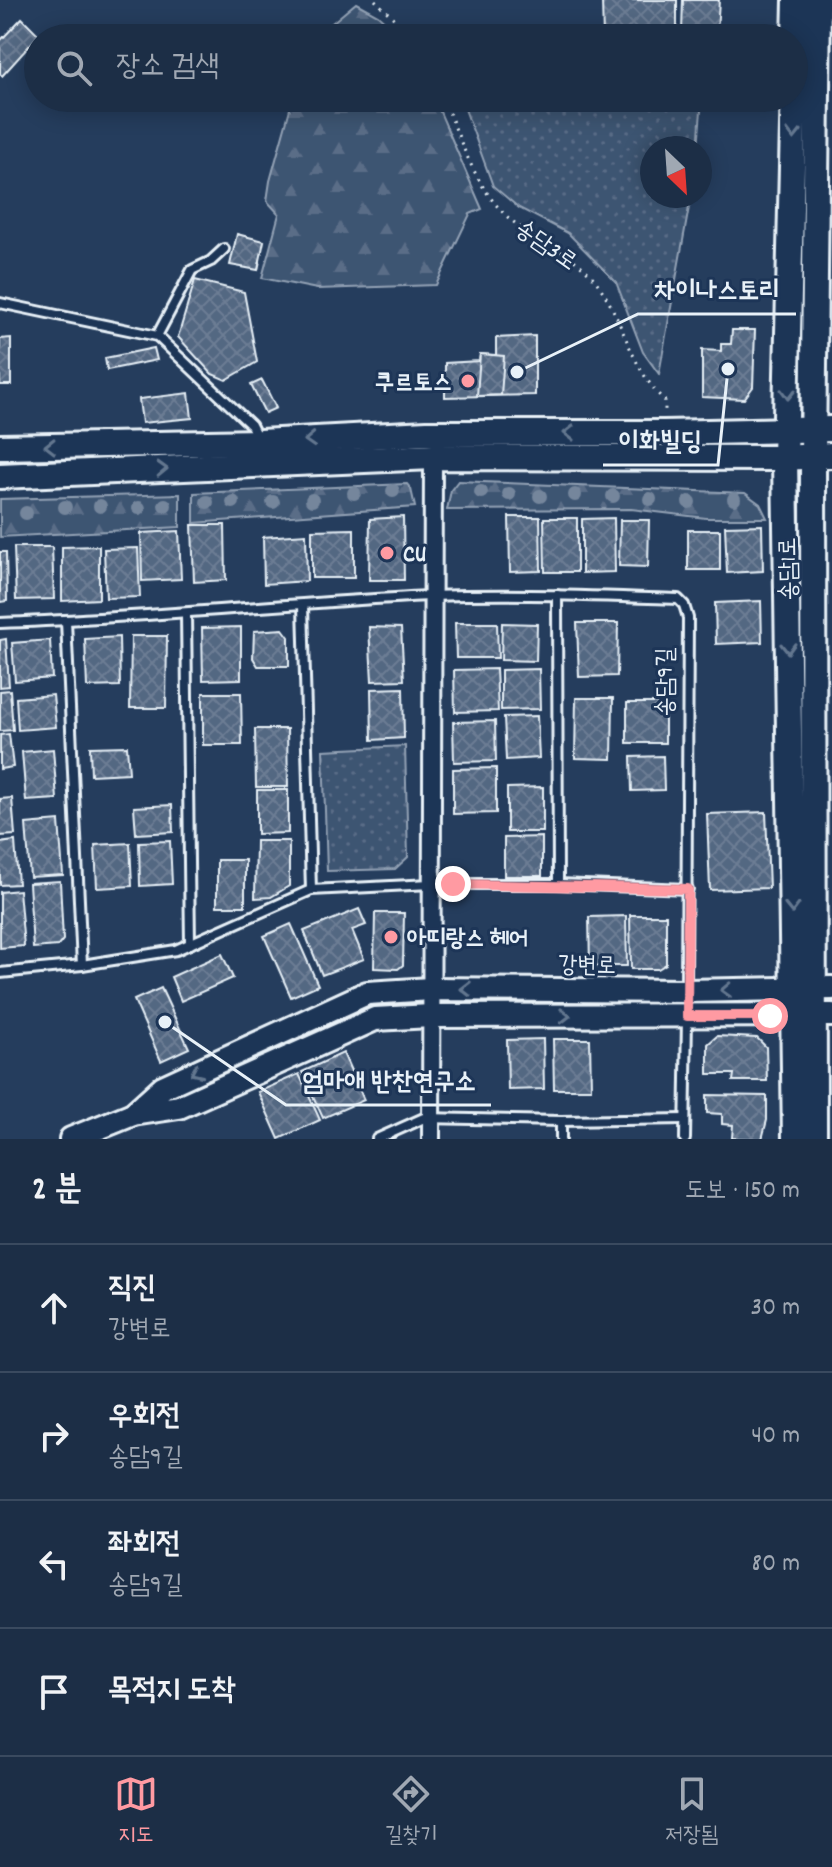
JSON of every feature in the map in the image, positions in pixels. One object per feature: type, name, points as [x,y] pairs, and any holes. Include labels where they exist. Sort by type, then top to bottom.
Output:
[{"type":"main road","name":"송담1로","points":[[795,24],[796,0]]},
{"type":"main road","name":"송담1로","points":[[812,987],[823,430],[818,0]]},
{"type":"main road","name":"송담1로","points":[[794,112],[785,458],[812,987],[814,1139]]},
{"type":"main road","points":[[0,476],[260,454],[427,433],[823,430]]},
{"type":"main road","points":[[785,458],[823,430]]},
{"type":"main road","points":[[0,447],[433,457],[822,456]]},
{"type":"main road","name":"송담1로","points":[[795,1139],[813,1015]]},
{"type":"street","points":[[431,1139],[433,457]]},
{"type":"street","name":"강변로","points":[[71,1139],[110,1132],[163,1087],[367,993],[431,989],[686,991],[812,987]]},
{"type":"street","name":"강변로","points":[[133,1114],[179,1107],[375,1019],[431,1016],[813,1015]]},
{"type":"lane","points":[[157,336],[192,270],[211,261],[224,249]]},
{"type":"lane","points":[[0,303],[157,336],[251,425],[260,454]]},
{"type":"lane","points":[[557,595],[558,884]]},
{"type":"lane","name":"송담9길","points":[[0,623],[433,596],[557,595],[678,599],[684,605],[688,618],[685,1139]]},
{"type":"lane","points":[[303,605],[311,890]]},
{"type":"lane","points":[[186,613],[190,944]]},
{"type":"lane","points":[[66,621],[82,965]]},
{"type":"lane","points":[[0,973],[82,965],[176,950],[311,890],[431,884],[558,884],[688,889]]},
{"type":"lane","points":[[377,1139],[424,1118],[561,1121],[685,1119]]},
{"type":"lane","points":[[561,1121],[561,1139]]},
{"type":"path","points":[[375,0],[400,24]]},
{"type":"path","name":"송담3로","points":[[449,112],[477,178],[491,199],[512,220],[573,258],[594,279],[609,303],[632,357],[646,380],[665,401],[664,433]]},
{"type":"green space","points":[[356,3],[388,24],[331,24]]},
{"type":"green space","points":[[289,112],[440,112],[482,209],[470,214],[436,285],[317,289],[262,278],[279,214],[267,201]]},
{"type":"green space","points":[[466,112],[701,112],[699,136],[640,136],[640,208],[689,208],[659,374],[643,352],[616,282],[568,233],[519,208],[493,186]]},
{"type":"green space","points":[[458,481],[745,493],[760,504],[767,518],[706,518],[631,509],[447,510],[451,490]]},
{"type":"green space","points":[[407,484],[415,507],[194,523],[194,493]]},
{"type":"green space","points":[[180,494],[180,527],[0,537],[0,499]]},
{"type":"green space","points":[[405,746],[408,857],[395,869],[327,871],[323,750]]},
{"type":"green space","points":[[403,996],[403,1005],[376,1007],[226,1071],[232,1062],[372,1000]]},
{"type":"green space","points":[[464,998],[669,1002],[665,1006],[460,1008],[460,1001]]},
{"type":"building","points":[[602,0],[677,0],[677,24],[603,24]]},
{"type":"building","points":[[683,0],[719,0],[717,24],[682,24]]},
{"type":"building","points":[[22,18],[28,24],[24,24],[24,52],[2,76],[0,74],[0,41]]},
{"type":"building","points":[[237,234],[264,241],[258,270],[230,265]]},
{"type":"building","points":[[195,280],[244,292],[257,362],[226,380],[212,374],[178,337]]},
{"type":"building","points":[[732,330],[755,330],[753,387],[744,399],[702,397],[702,350],[721,351],[721,344],[731,344]]},
{"type":"building","points":[[535,336],[535,395],[445,397],[445,363],[479,361],[480,354],[496,355],[496,338]]},
{"type":"building","points":[[11,338],[11,385],[0,385],[0,339]]},
{"type":"building","points":[[154,348],[157,360],[107,370],[105,358]]},
{"type":"building","points":[[480,354],[504,356],[501,395],[477,396]]},
{"type":"building","points":[[262,380],[276,408],[265,413],[251,385]]},
{"type":"building","points":[[189,393],[192,418],[142,423],[139,399]]},
{"type":"building","points":[[403,517],[404,580],[369,580],[370,519]]},
{"type":"building","points":[[509,517],[540,517],[541,571],[510,572]]},
{"type":"building","points":[[544,518],[577,518],[577,572],[545,572]]},
{"type":"building","points":[[614,518],[615,572],[582,573],[582,519]]},
{"type":"building","points":[[620,520],[649,520],[648,567],[619,566]]},
{"type":"building","points":[[192,525],[225,525],[226,580],[194,582]]},
{"type":"building","points":[[762,525],[763,571],[727,573],[725,526]]},
{"type":"building","points":[[354,529],[354,578],[312,578],[312,530]]},
{"type":"building","points":[[688,530],[720,530],[720,570],[688,570]]},
{"type":"building","points":[[179,531],[181,579],[142,581],[141,533]]},
{"type":"building","points":[[306,534],[307,581],[264,584],[263,537]]},
{"type":"building","points":[[99,546],[99,599],[62,601],[62,547]]},
{"type":"building","points":[[14,547],[52,547],[54,599],[16,600]]},
{"type":"building","points":[[138,548],[140,597],[106,598],[104,549]]},
{"type":"building","points":[[0,552],[6,552],[7,601],[0,602]]},
{"type":"building","points":[[761,601],[762,642],[716,644],[715,603]]},
{"type":"building","points":[[455,623],[497,623],[498,658],[456,658]]},
{"type":"building","points":[[502,623],[537,624],[536,661],[501,660]]},
{"type":"building","points":[[577,623],[618,623],[617,676],[579,677]]},
{"type":"building","points":[[241,627],[241,679],[203,680],[202,628]]},
{"type":"building","points":[[369,627],[401,628],[404,680],[372,681]]},
{"type":"building","points":[[283,629],[289,637],[289,666],[258,666],[253,658],[254,631]]},
{"type":"building","points":[[131,636],[167,636],[166,708],[130,708]]},
{"type":"building","points":[[119,637],[120,686],[87,687],[85,639]]},
{"type":"building","points":[[6,639],[9,686],[0,687],[0,640]]},
{"type":"building","points":[[50,640],[52,678],[15,681],[12,643]]},
{"type":"building","points":[[496,669],[498,711],[455,712],[454,670]]},
{"type":"building","points":[[539,669],[540,709],[501,710],[501,670]]},
{"type":"building","points":[[403,688],[404,738],[372,740],[371,689]]},
{"type":"building","points":[[10,690],[13,730],[0,731],[0,691]]},
{"type":"building","points":[[203,693],[241,693],[242,745],[203,745]]},
{"type":"building","points":[[53,695],[56,727],[18,730],[16,698]]},
{"type":"building","points":[[576,698],[613,698],[612,759],[575,758]]},
{"type":"building","points":[[627,703],[665,703],[665,743],[627,743]]},
{"type":"building","points":[[537,716],[539,758],[506,760],[504,717]]},
{"type":"building","points":[[495,721],[496,761],[454,762],[453,722]]},
{"type":"building","points":[[255,729],[287,729],[288,787],[256,787]]},
{"type":"building","points":[[9,734],[13,767],[0,769],[0,735]]},
{"type":"building","points":[[127,746],[129,773],[91,775],[90,747]]},
{"type":"building","points":[[53,749],[57,799],[26,801],[22,752]]},
{"type":"building","points":[[663,756],[664,790],[632,791],[631,757]]},
{"type":"building","points":[[496,768],[496,813],[453,814],[453,769]]},
{"type":"building","points":[[543,787],[543,832],[507,832],[507,788]]},
{"type":"building","points":[[257,790],[288,790],[288,833],[257,834]]},
{"type":"building","points":[[12,798],[15,835],[0,836],[0,799]]},
{"type":"building","points":[[172,805],[173,832],[136,834],[134,807]]},
{"type":"building","points":[[766,812],[769,888],[710,890],[707,814]]},
{"type":"building","points":[[59,821],[63,875],[30,877],[26,824]]},
{"type":"building","points":[[542,837],[542,876],[504,876],[504,838]]},
{"type":"building","points":[[15,841],[18,884],[0,885],[0,843]]},
{"type":"building","points":[[170,841],[172,884],[140,886],[139,842]]},
{"type":"building","points":[[256,841],[289,841],[289,886],[271,897],[255,898]]},
{"type":"building","points":[[130,843],[132,886],[97,888],[95,845]]},
{"type":"building","points":[[217,860],[245,860],[245,906],[217,906]]},
{"type":"building","points":[[60,881],[63,940],[58,946],[33,948],[29,883]]},
{"type":"building","points":[[19,890],[24,946],[0,948],[0,892]]},
{"type":"building","points":[[359,909],[366,925],[352,930],[364,959],[322,975],[304,931]]},
{"type":"building","points":[[375,913],[404,913],[403,965],[398,969],[374,968]]},
{"type":"building","points":[[630,915],[666,915],[666,964],[658,969],[631,969]]},
{"type":"building","points":[[626,916],[627,966],[590,966],[589,917]]},
{"type":"building","points":[[291,924],[318,985],[291,997],[264,936]]},
{"type":"building","points":[[222,954],[233,978],[181,1001],[171,977]]},
{"type":"building","points":[[161,988],[189,1048],[161,1061],[134,1000]]},
{"type":"building","points":[[717,1036],[757,1038],[766,1047],[767,1081],[733,1081],[734,1074],[708,1074],[708,1044]]},
{"type":"building","points":[[543,1039],[544,1089],[508,1090],[507,1040]]},
{"type":"building","points":[[553,1039],[590,1039],[591,1089],[554,1089]]},
{"type":"building","points":[[343,1053],[364,1100],[323,1118],[302,1072]]},
{"type":"building","points":[[299,1074],[320,1120],[279,1139],[258,1092]]},
{"type":"building","points":[[707,1095],[767,1096],[767,1120],[762,1139],[732,1138],[733,1125],[722,1124],[722,1114],[707,1113]]},
{"type":"place","name":"이화빌딩","points":[[728,369]]},
{"type":"place","name":"차이나스토리","points":[[517,372]]},
{"type":"place","name":"쿠르토스","points":[[468,381]]},
{"type":"place","name":"CU","points":[[387,553]]},
{"type":"place","name":"아띠랑스 헤어","points":[[391,937]]},
{"type":"place","name":"엄마애 반찬연구소","points":[[165,1022]]},
{"type":"route","points":[[453,884],[688,889],[687,1016],[770,1016]]}]
